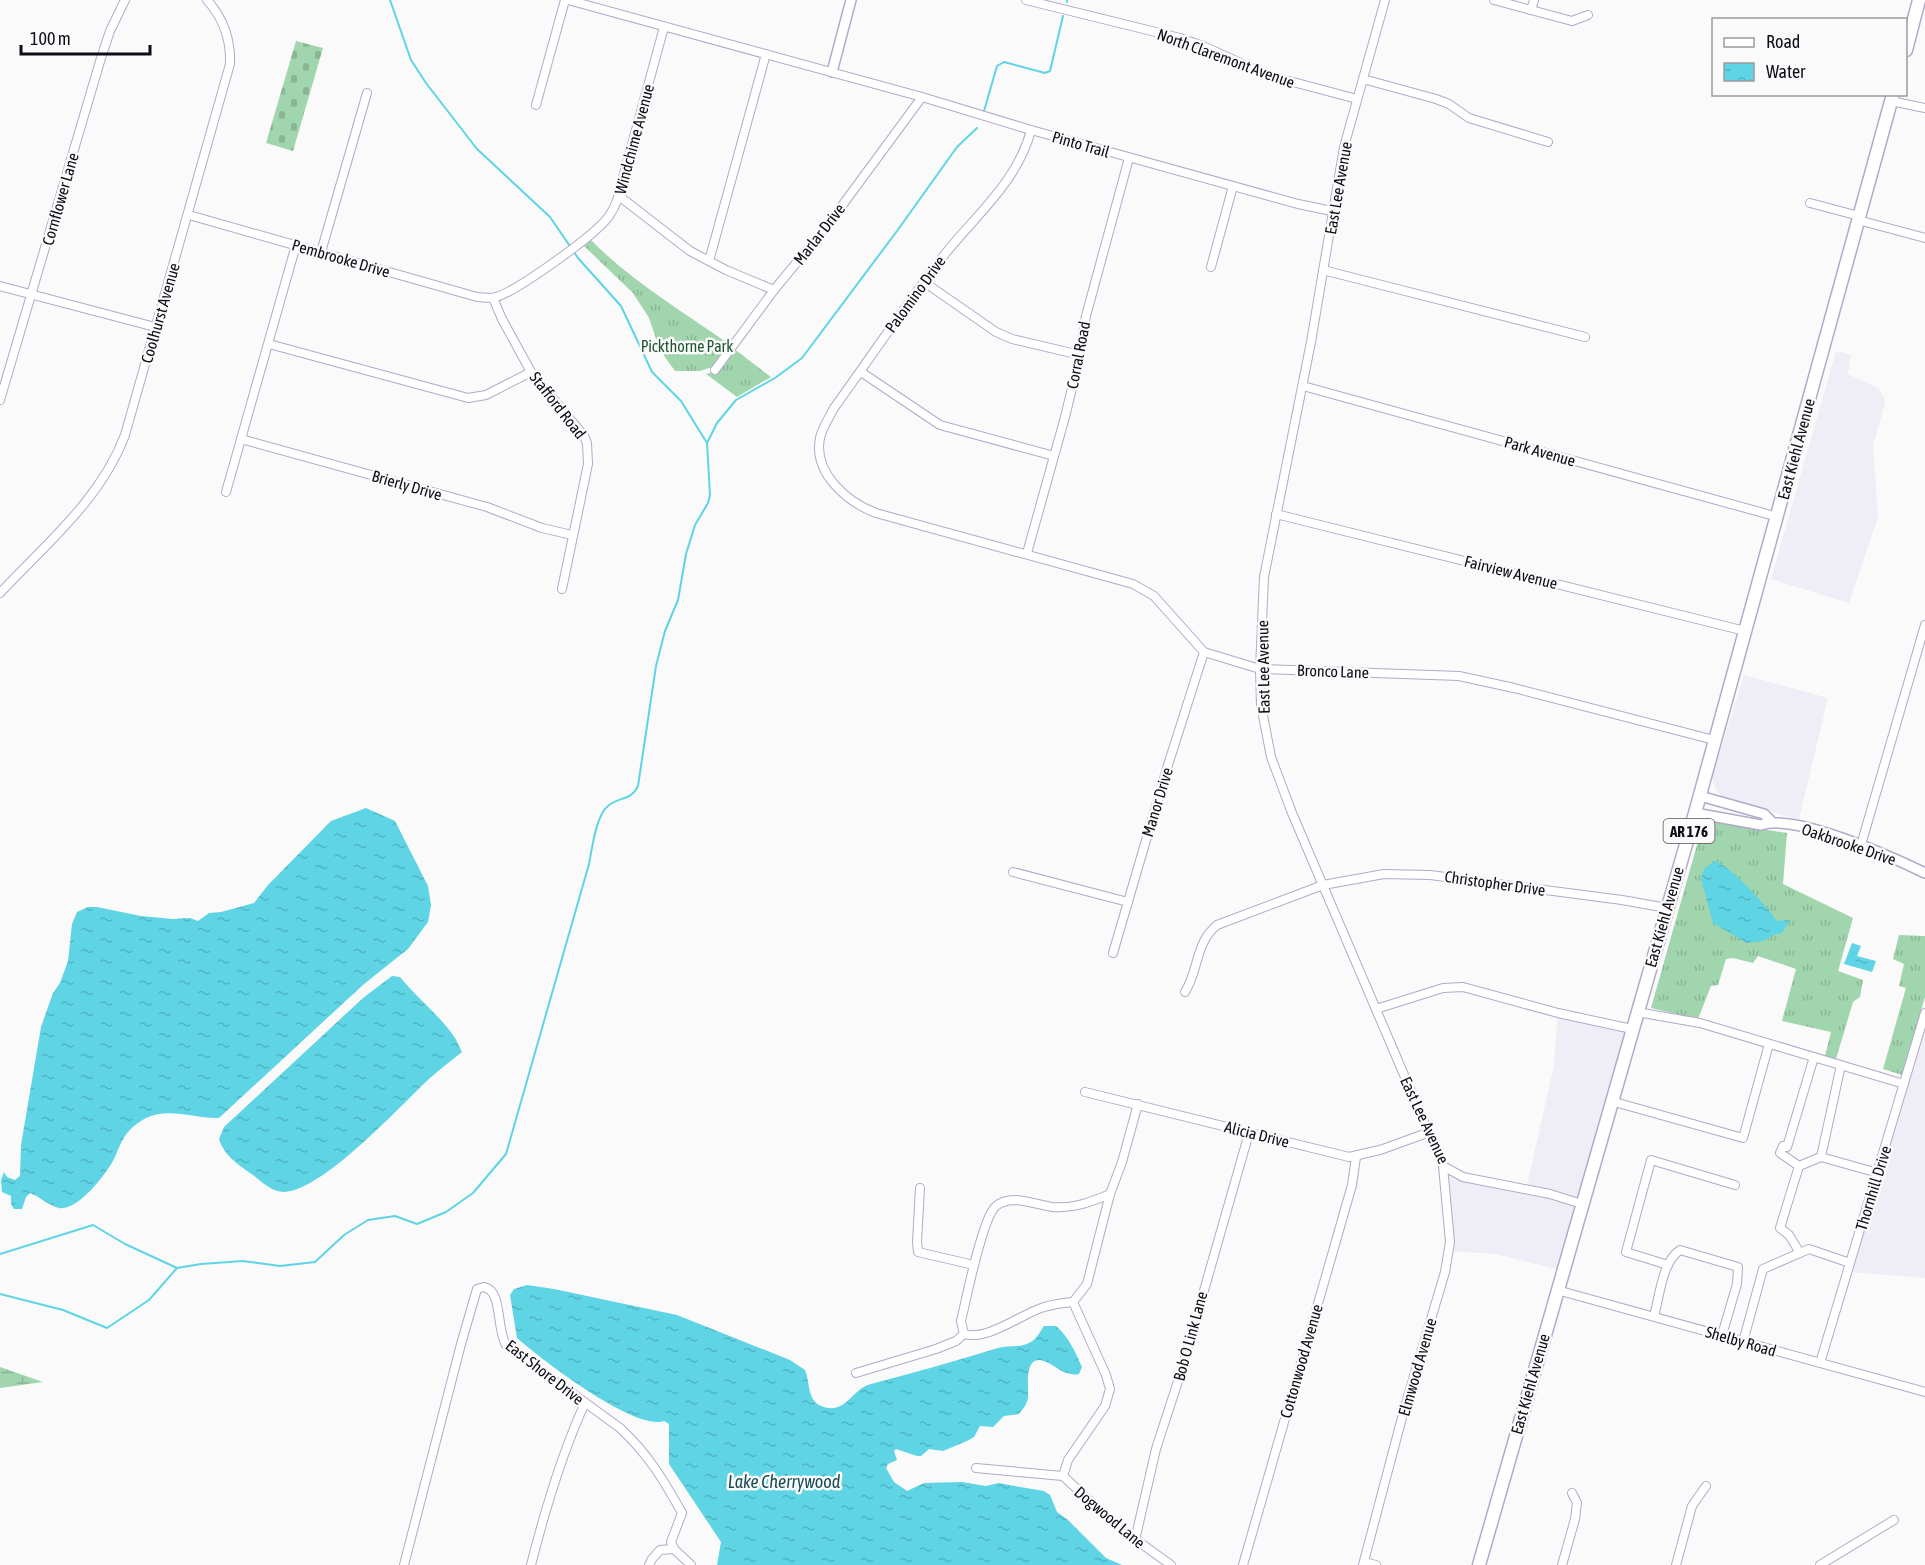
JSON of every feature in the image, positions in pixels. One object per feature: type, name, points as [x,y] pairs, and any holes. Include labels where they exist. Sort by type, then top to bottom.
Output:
[{"type":"main road","points":[[1907,43],[1919,0]]},
{"type":"main road","name":"East Kiehl Avenue","points":[[1479,1565],[1700,796],[1892,98]]},
{"type":"street","name":"Cornflower Lane","points":[[0,400],[33,295],[101,58],[110,31],[125,0]]},
{"type":"street","name":"Coolhurst Avenue","points":[[0,593],[78,512],[106,475],[125,435],[230,64],[231,52],[226,30],[219,15],[207,0]]},
{"type":"street","points":[[536,105],[566,0]]},
{"type":"street","name":"Pinto Trail","points":[[566,0],[922,97],[1129,158],[1332,211]]},
{"type":"street","points":[[832,72],[851,0]]},
{"type":"street","name":"North Claremont Avenue","points":[[1026,0],[1180,38],[1267,75],[1357,99]]},
{"type":"street","name":"East Lee Avenue","points":[[1385,0],[1344,147],[1303,386],[1264,577],[1260,669],[1261,705],[1271,757],[1443,1166],[1463,1177],[1550,1194],[1582,1204]]},
{"type":"street","points":[[1494,0],[1572,21],[1588,15]]},
{"type":"street","points":[[1531,10],[1533,0]]},
{"type":"street","name":"Windchime Avenue","points":[[493,298],[522,284],[600,227],[610,215],[619,196],[664,27]]},
{"type":"street","points":[[709,261],[766,54]]},
{"type":"street","points":[[1363,79],[1436,99],[1449,104],[1469,118],[1548,142]]},
{"type":"street","points":[[321,252],[367,93]]},
{"type":"street","name":"Marlar Drive","points":[[715,370],[922,97]]},
{"type":"street","points":[[1892,98],[1925,108]]},
{"type":"street","name":"Palomino Drive","points":[[1027,553],[868,510],[836,486],[824,467],[820,453],[821,434],[834,408],[945,254],[1009,178],[1026,147],[1031,130]]},
{"type":"street","name":"Corral Road","points":[[1027,553],[1080,355],[1086,316],[1129,158]]},
{"type":"street","points":[[1211,267],[1233,186]]},
{"type":"street","points":[[619,196],[690,251],[774,290]]},
{"type":"street","points":[[1810,202],[1925,238]]},
{"type":"street","name":"Pembrooke Drive","points":[[189,215],[477,297],[493,298]]},
{"type":"street","points":[[226,492],[296,245]]},
{"type":"street","points":[[1323,270],[1585,337]]},
{"type":"street","points":[[924,282],[996,332],[1012,339],[1080,355]]},
{"type":"street","points":[[0,286],[155,327]]},
{"type":"street","name":"Stafford Road","points":[[493,298],[531,372],[584,436],[587,443],[588,464],[562,590]]},
{"type":"street","points":[[269,344],[468,398],[486,395],[531,372]]},
{"type":"street","points":[[861,372],[940,425],[1054,456]]},
{"type":"street","name":"Park Avenue","points":[[1303,386],[1778,517]]},
{"type":"street","name":"Brierly Drive","points":[[241,439],[487,507],[542,528],[572,535]]},
{"type":"street","name":"Fairview Avenue","points":[[1276,514],[1745,631]]},
{"type":"street","points":[[1027,553],[1125,580],[1146,590],[1162,604],[1204,652]]},
{"type":"street","points":[[1862,845],[1925,625]]},
{"type":"street","name":"Bronco Lane","points":[[1204,652],[1260,669],[1460,676],[1714,740]]},
{"type":"street","name":"Manor Drive","points":[[1113,953],[1204,652]]},
{"type":"street","name":"Oakbrooke Drive","points":[[1700,796],[1764,814],[1771,821],[1862,845],[1925,873]]},
{"type":"street","name":"Oakbrooke Drive","points":[[1695,813],[1761,825],[1771,821]]},
{"type":"street","points":[[1013,872],[1128,902]]},
{"type":"street","name":"Christopher Drive","points":[[1185,992],[1192,982],[1200,948],[1206,936],[1217,925],[1323,885],[1384,874],[1421,874],[1622,900],[1666,908]]},
{"type":"street","points":[[1376,1009],[1443,988],[1463,987],[1558,1013],[1632,1029]]},
{"type":"street","points":[[1637,1012],[1700,1023],[1904,1084]]},
{"type":"street","name":"Thornhill Drive","points":[[1820,1363],[1925,1013]]},
{"type":"street","points":[[1611,1101],[1743,1138],[1769,1044]]},
{"type":"street","points":[[1799,1166],[1780,1153],[1783,1146],[1787,1147],[1814,1057]]},
{"type":"street","points":[[1821,1157],[1841,1065]]},
{"type":"street","name":"Alicia Drive","points":[[1085,1092],[1340,1156],[1356,1157],[1427,1132]]},
{"type":"street","points":[[856,1373],[936,1349],[956,1341],[964,1334],[973,1335],[993,1330],[1043,1307],[1073,1302],[1087,1284],[1110,1194],[1122,1162],[1138,1104]]},
{"type":"street","name":"Bob O Link Lane","points":[[1135,1540],[1156,1449],[1179,1378],[1249,1133]]},
{"type":"street","name":"Cottonwood Avenue","points":[[1243,1565],[1352,1185],[1356,1157]]},
{"type":"street","points":[[1799,1166],[1821,1157],[1878,1173]]},
{"type":"street","points":[[1668,1265],[1626,1251],[1651,1160],[1734,1185]]},
{"type":"street","name":"Elmwood Avenue","points":[[1363,1563],[1401,1420],[1447,1265],[1450,1242],[1443,1166]]},
{"type":"street","points":[[1799,1166],[1780,1228],[1789,1235],[1800,1253]]},
{"type":"street","points":[[920,1188],[916,1242],[918,1252],[974,1265]]},
{"type":"street","points":[[964,1334],[961,1321],[974,1265],[989,1217],[997,1206],[1017,1200],[1051,1207],[1075,1206],[1110,1194]]},
{"type":"street","points":[[1743,1342],[1763,1269],[1809,1249],[1850,1263]]},
{"type":"street","points":[[1654,1316],[1668,1265],[1674,1254],[1680,1250],[1738,1267],[1737,1284],[1722,1335]]},
{"type":"street","name":"East Shore Drive","points":[[404,1565],[461,1344],[477,1289],[484,1287],[493,1291],[500,1330],[506,1345],[601,1413],[636,1442],[660,1473],[682,1513],[672,1536],[671,1542],[674,1550]]},
{"type":"street","name":"Shelby Road","points":[[1557,1290],[1925,1392]]},
{"type":"street","name":"Dogwood Lane","points":[[1073,1302],[1110,1389],[1105,1406],[1068,1460],[1063,1476],[1135,1540],[1171,1565]]},
{"type":"street","points":[[531,1565],[573,1429],[585,1403]]},
{"type":"street","points":[[976,1468],[1063,1476]]},
{"type":"street","points":[[1676,1565],[1692,1506],[1706,1486]]},
{"type":"street","points":[[1562,1565],[1575,1519],[1577,1503],[1572,1493]]},
{"type":"street","points":[[1820,1565],[1836,1561],[1894,1520]]},
{"type":"street","points":[[649,1565],[651,1559],[660,1550],[674,1550],[691,1565]]},
{"type":"street","points":[[1363,1563],[1377,1565]]},
{"type":"shaded area","points":[[1836,351],[1851,355],[1848,374],[1878,388],[1884,397],[1885,404],[1873,445],[1878,517],[1849,603],[1771,579]]},
{"type":"shaded area","points":[[1744,675],[1828,698],[1799,819],[1728,800],[1717,792],[1712,778]]},
{"type":"shaded area","points":[[1558,1013],[1632,1029],[1563,1271],[1496,1254],[1449,1251],[1443,1166],[1453,1173],[1526,1190],[1554,1065]]},
{"type":"shaded area","points":[[1925,1017],[1925,1278],[1848,1272]]},
{"type":"green space","points":[[296,41],[323,48],[293,151],[266,143]]},
{"type":"green space","name":"Pickthorne Park","points":[[591,240],[640,282],[729,344],[712,367],[700,371],[675,371],[660,350],[649,318],[633,293],[584,246]]},
{"type":"green space","points":[[733,348],[771,377],[737,397],[706,374],[717,371]]},
{"type":"green space","points":[[1704,820],[1787,833],[1783,884],[1853,918],[1838,971],[1863,980],[1860,997],[1853,1002],[1836,1059],[1825,1056],[1831,1032],[1782,1021],[1796,969],[1758,956],[1753,963],[1733,958],[1726,959],[1718,985],[1711,986],[1698,1019],[1651,1008]]},
{"type":"green space","points":[[1899,935],[1925,936],[1925,997],[1902,1075],[1883,1069],[1906,988],[1899,986],[1904,964],[1893,959]]},
{"type":"green space","points":[[0,1367],[43,1382],[0,1388]]},
{"type":"water","points":[[366,808],[395,821],[428,886],[431,905],[428,922],[408,949],[364,984],[219,1118],[173,1113],[146,1118],[128,1132],[104,1175],[74,1204],[59,1208],[30,1193],[22,1209],[14,1209],[11,1196],[2,1192],[1,1180],[4,1172],[7,1177],[15,1180],[20,1176],[21,1145],[41,1027],[68,961],[72,924],[77,912],[88,907],[97,907],[141,916],[190,918],[198,921],[209,913],[254,903],[268,885],[331,821]]},
{"type":"water","points":[[1714,861],[1739,878],[1777,921],[1790,920],[1782,933],[1763,941],[1747,943],[1713,923],[1701,879],[1704,869]]},
{"type":"water","points":[[1852,943],[1861,946],[1857,956],[1876,961],[1872,972],[1844,964]]},
{"type":"water","points":[[392,976],[400,977],[441,1020],[462,1052],[430,1078],[361,1145],[319,1177],[301,1188],[284,1192],[271,1188],[237,1164],[224,1150],[219,1139],[224,1127],[363,998]]},
{"type":"water","name":"Lake Cherrywood","points":[[527,1285],[677,1315],[790,1360],[805,1370],[816,1403],[830,1408],[843,1405],[858,1391],[871,1384],[998,1348],[1025,1345],[1038,1336],[1044,1326],[1056,1326],[1068,1340],[1077,1356],[1082,1367],[1079,1374],[1069,1374],[1044,1361],[1037,1360],[1033,1362],[1028,1373],[1027,1400],[1019,1414],[1004,1416],[993,1427],[980,1426],[974,1437],[943,1451],[929,1449],[921,1456],[917,1456],[896,1449],[894,1451],[897,1460],[888,1464],[886,1468],[894,1482],[907,1491],[924,1483],[962,1482],[986,1486],[998,1483],[1044,1491],[1050,1495],[1057,1512],[1106,1558],[1122,1565],[717,1565],[721,1542],[669,1464],[669,1424],[664,1421],[650,1421],[611,1405],[566,1376],[517,1338],[510,1295],[514,1289]]},
{"type":"waterway","points":[[0,1294],[63,1310],[107,1328],[149,1300],[177,1268],[243,1261],[280,1266],[315,1262],[344,1235],[368,1220],[395,1216],[417,1224],[446,1212],[473,1193],[506,1154],[589,864],[600,817],[608,806],[628,797],[638,786],[656,666],[665,631],[678,600],[686,554],[695,525],[710,495],[707,443],[681,401],[652,372],[621,306],[578,258],[550,217],[477,149],[426,83],[411,60],[390,0]]},
{"type":"waterway","points":[[984,111],[997,66],[1004,62],[1045,73],[1050,71],[1063,16]]},
{"type":"waterway","points":[[707,443],[717,423],[736,400],[775,378],[802,358],[957,147],[977,128]]},
{"type":"waterway","points":[[0,1254],[93,1225],[125,1244],[177,1268]]}]
